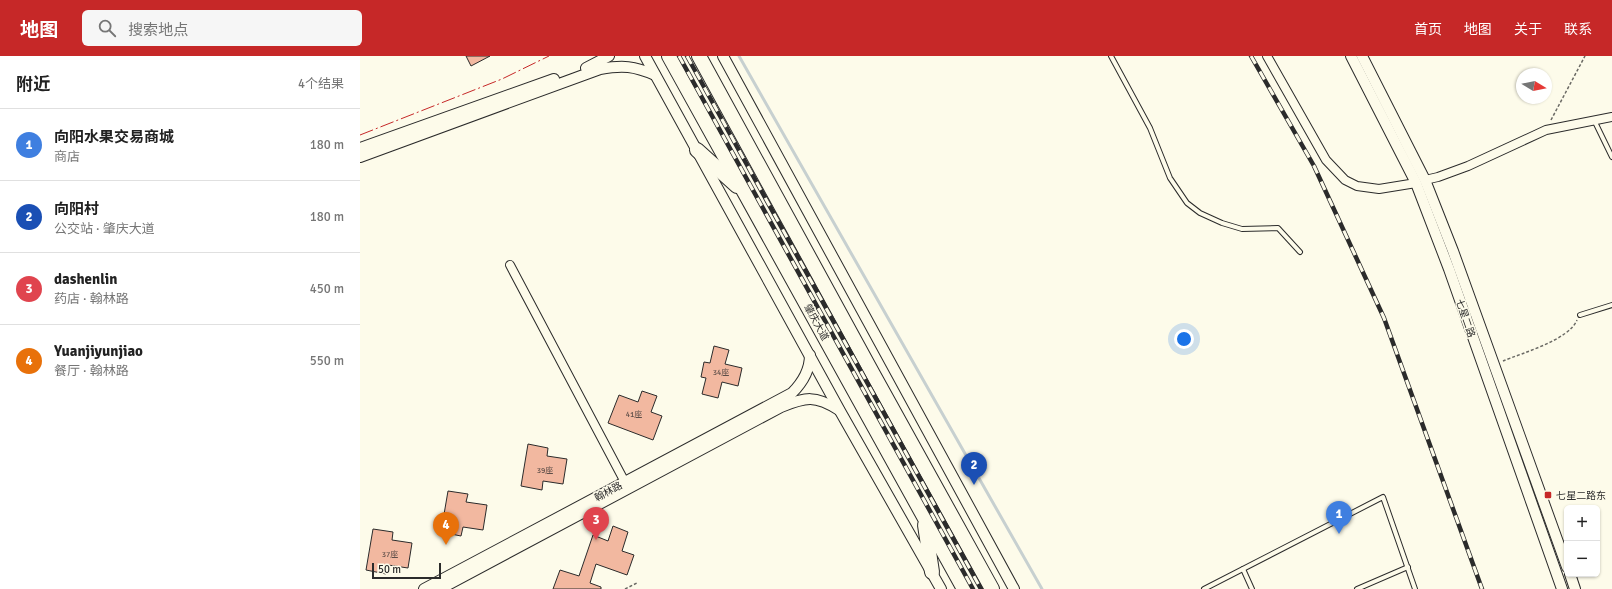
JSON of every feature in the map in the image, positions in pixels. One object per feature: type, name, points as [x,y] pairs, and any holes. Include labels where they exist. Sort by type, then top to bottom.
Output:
[{"type":"highway","name":"肇庆大道","points":[[669,56],[924,514],[964,589]]},
{"type":"highway","points":[[699,56],[992,586]]},
{"type":"highway","points":[[697,150],[745,193]]},
{"type":"highway","points":[[924,514],[932,572]]},
{"type":"street","points":[[360,148],[594,65],[609,56]]},
{"type":"street","points":[[645,56],[840,411],[942,589]]},
{"type":"street","points":[[723,56],[1014,589]]},
{"type":"street","points":[[1267,56],[1326,160],[1345,180],[1357,186],[1379,189],[1438,178],[1468,166],[1546,130],[1612,117]]},
{"type":"street","name":"七星二路","points":[[1351,56],[1420,182],[1449,269],[1562,589]]},
{"type":"street","name":"七星二路","points":[[1362,56],[1453,251],[1564,558]]},
{"type":"street","points":[[360,158],[600,70],[632,66],[656,75]]},
{"type":"street","points":[[510,265],[626,486]]},
{"type":"street","points":[[810,355],[810,362],[804,377],[792,398],[799,400],[815,399],[828,403],[840,411]]},
{"type":"street","name":"翰林路","points":[[424,589],[626,486],[792,398]]},
{"type":"street","name":"翰林路","points":[[440,589],[626,486]]},
{"type":"street","points":[[1571,577],[1575,589]]},
{"type":"lane","points":[[1110,56],[1150,128],[1170,178],[1187,203],[1200,213],[1222,224],[1242,229],[1278,228],[1300,252]]},
{"type":"lane","points":[[1594,120],[1612,157]]},
{"type":"lane","points":[[1580,315],[1612,305]]},
{"type":"lane","points":[[1204,589],[1383,497],[1416,589]]},
{"type":"lane","points":[[1357,589],[1408,566]]},
{"type":"lane","points":[[1243,569],[1252,589]]},
{"type":"path","points":[[1546,130],[1585,56]]},
{"type":"path","points":[[1494,364],[1556,339],[1576,325],[1580,315]]},
{"type":"path","points":[[625,589],[637,583]]},
{"type":"building","points":[[466,56],[490,56],[471,66]]},
{"type":"building","points":[[714,346],[729,350],[725,364],[742,368],[738,386],[722,382],[718,398],[702,394],[706,378],[701,377],[704,362],[710,363]]},
{"type":"building","points":[[642,391],[657,396],[651,412],[662,416],[653,440],[608,423],[619,395],[638,402]]},
{"type":"building","points":[[528,444],[548,448],[547,456],[567,459],[563,484],[543,481],[542,490],[521,486]]},
{"type":"building","points":[[448,491],[468,494],[466,502],[487,505],[483,530],[463,527],[461,536],[441,532]]},
{"type":"building","points":[[613,526],[628,532],[622,551],[634,555],[627,575],[596,564],[590,583],[601,587],[601,589],[553,589],[560,570],[579,576],[593,535],[608,541]]},
{"type":"building","points":[[373,529],[393,532],[392,540],[412,543],[408,568],[388,565],[386,574],[366,570]]},
{"type":"waterway","points":[[739,56],[1042,589]]},
{"type":"railway","points":[[679,56],[973,589]]},
{"type":"railway","points":[[687,56],[981,589]]},
{"type":"railway","points":[[1251,56],[1314,166],[1384,318],[1482,589]]},
{"type":"power","points":[[360,135],[502,79],[549,56]]},
{"type":"place","name":"向阳村","points":[[974,485]]},
{"type":"place","name":"七星二路东","points":[[1548,495]]},
{"type":"place","name":"向阳水果交易商城","points":[[1339,534]]},
{"type":"place","name":"dashenlin","points":[[596,540]]},
{"type":"place","name":"Yuanjiyunjiao","points":[[446,545]]}]
